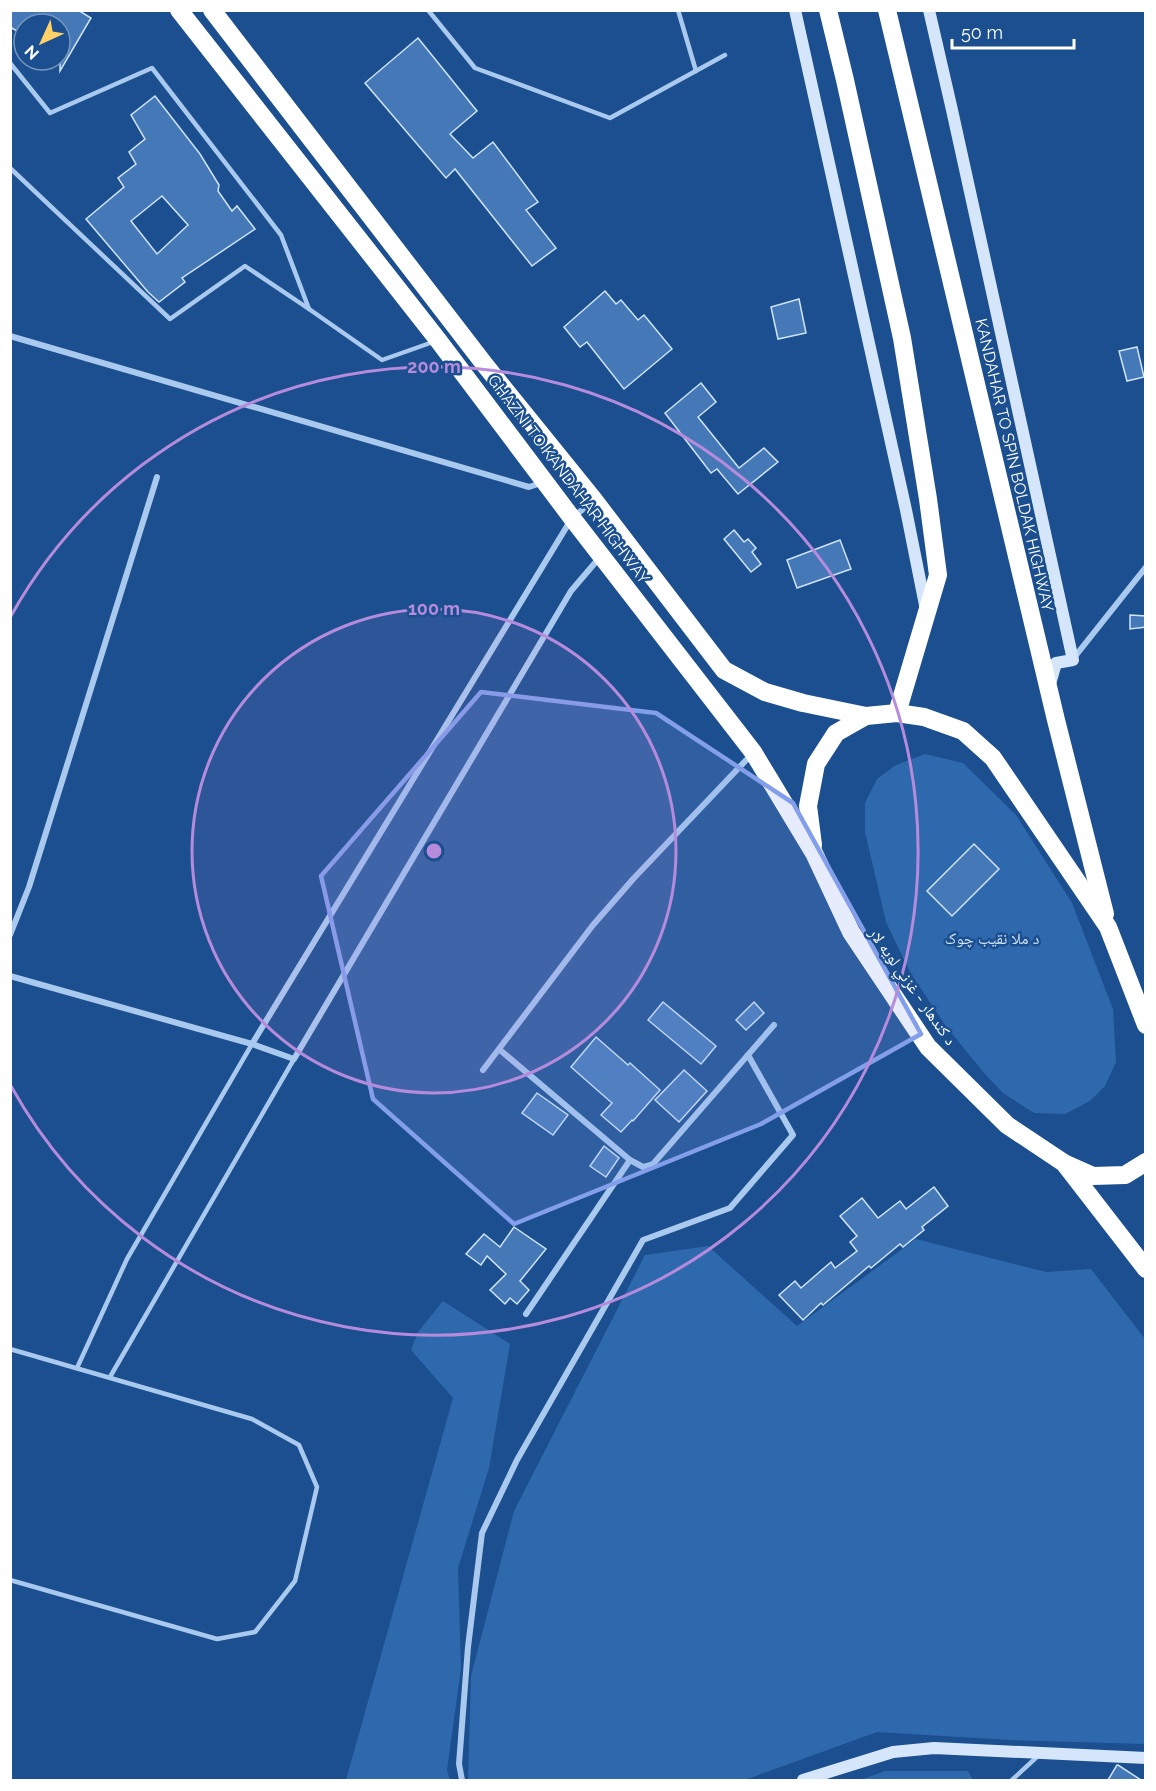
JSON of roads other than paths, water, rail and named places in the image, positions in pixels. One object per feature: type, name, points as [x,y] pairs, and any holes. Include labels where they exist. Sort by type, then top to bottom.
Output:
[{"type":"highway","name":"GHAZNI TO KANDAHAR HIGHWAY","points":[[179,10],[438,340],[753,752],[814,853]]},
{"type":"highway","name":"GHAZNI TO KANDAHAR HIGHWAY","points":[[212,10],[485,365],[594,500],[724,670],[765,692],[803,703],[866,716],[897,713],[924,717],[963,731],[993,758],[1108,927],[1146,1024]]},
{"type":"highway","points":[[828,10],[902,338],[938,575],[897,713]]},
{"type":"highway","name":"KANDAHAR TO SPIN BOLDAK HIGHWAY","points":[[888,10],[1108,927]]},
{"type":"highway","name":"GHAZNI TO KANDAHAR HIGHWAY","points":[[814,853],[808,806],[816,764],[836,733],[866,716]]},
{"type":"highway","name":"د کندهار - غزني لويه لار","points":[[814,853],[851,932],[928,1047],[1006,1125],[1064,1163]]},
{"type":"highway","points":[[1064,1163],[1093,1176],[1125,1175],[1146,1162]]},
{"type":"highway","points":[[1064,1163],[1146,1269]]},
{"type":"street","points":[[795,10],[906,510],[926,613]]},
{"type":"street","points":[[931,11],[1073,660]]},
{"type":"street","points":[[10,336],[529,487],[545,481]]},
{"type":"street","points":[[10,935],[29,887],[157,477]]},
{"type":"street","points":[[252,1044],[572,518],[594,500]]},
{"type":"street","points":[[10,976],[252,1044],[294,1059],[570,591],[602,555]]},
{"type":"street","points":[[1049,688],[1056,663],[1073,660],[1146,567]]},
{"type":"street","points":[[483,1070],[593,925],[634,878],[753,752]]},
{"type":"street","points":[[500,1050],[630,1160],[643,1167],[653,1164],[774,1025]]},
{"type":"street","points":[[462,1780],[459,1764],[468,1647],[482,1533],[517,1460],[643,1240],[730,1208],[793,1135],[748,1055]]},
{"type":"street","points":[[526,1314],[630,1160]]},
{"type":"street","points":[[803,1780],[893,1752],[934,1748],[1146,1758]]},
{"type":"lane","points":[[428,10],[475,68],[610,118],[725,55]]},
{"type":"lane","points":[[678,10],[696,71]]},
{"type":"lane","points":[[10,63],[50,113],[152,68],[281,235],[309,309]]},
{"type":"lane","points":[[10,168],[170,319],[245,266],[382,360],[438,340]]},
{"type":"lane","points":[[77,1368],[127,1259],[252,1044]]},
{"type":"lane","points":[[110,1377],[294,1059]]},
{"type":"lane","points":[[10,1349],[252,1419],[299,1445],[317,1487],[295,1581],[255,1632],[217,1639],[10,1580]]},
{"type":"lane","points":[[1012,1780],[1041,1753]]},
{"type":"park label","name":"د ملا نقيب چوک","points":[[992,938]]}]
